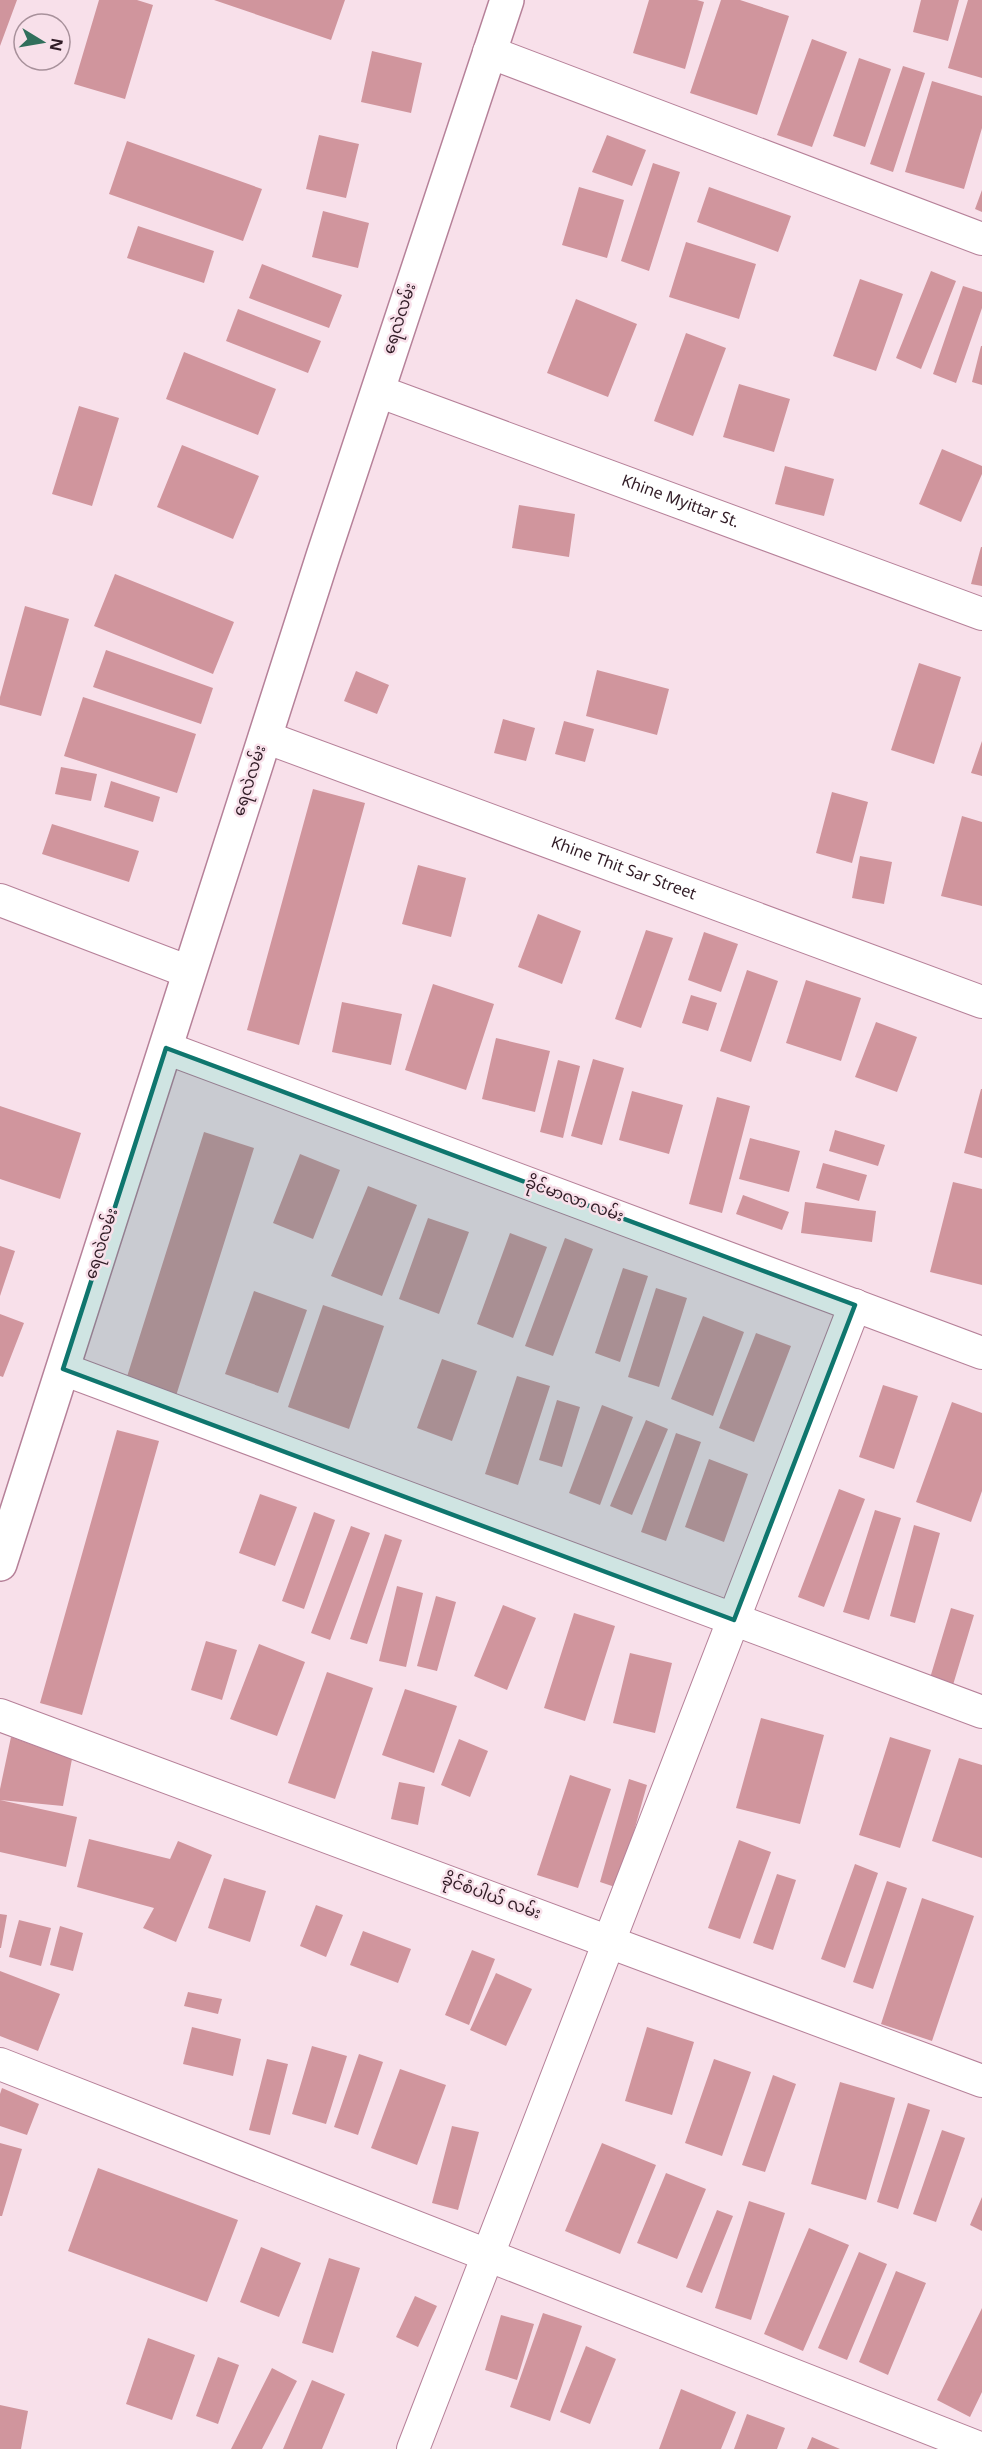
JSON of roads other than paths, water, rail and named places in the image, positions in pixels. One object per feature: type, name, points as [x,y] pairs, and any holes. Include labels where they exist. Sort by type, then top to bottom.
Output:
[{"type":"main road","name":"ရေလဲလမ်း","points":[[0,1564],[265,737],[507,0]]},
{"type":"street","points":[[489,52],[982,239]]},
{"type":"street","name":"Khine Myittar St.","points":[[378,391],[982,614]]},
{"type":"street","name":"Khine Thit Sar Street","points":[[265,737],[982,1002]]},
{"type":"street","points":[[0,900],[189,972]]},
{"type":"street","name":"ခိုင်မာလာ လမ်း","points":[[166,1048],[982,1353]]},
{"type":"street","points":[[413,2449],[855,1305]]},
{"type":"street","points":[[63,1369],[982,1712]]},
{"type":"street","name":"ခိုင်စံပါယ် လမ်း","points":[[0,1715],[982,2081]]},
{"type":"street","points":[[0,2064],[982,2449]]}]
